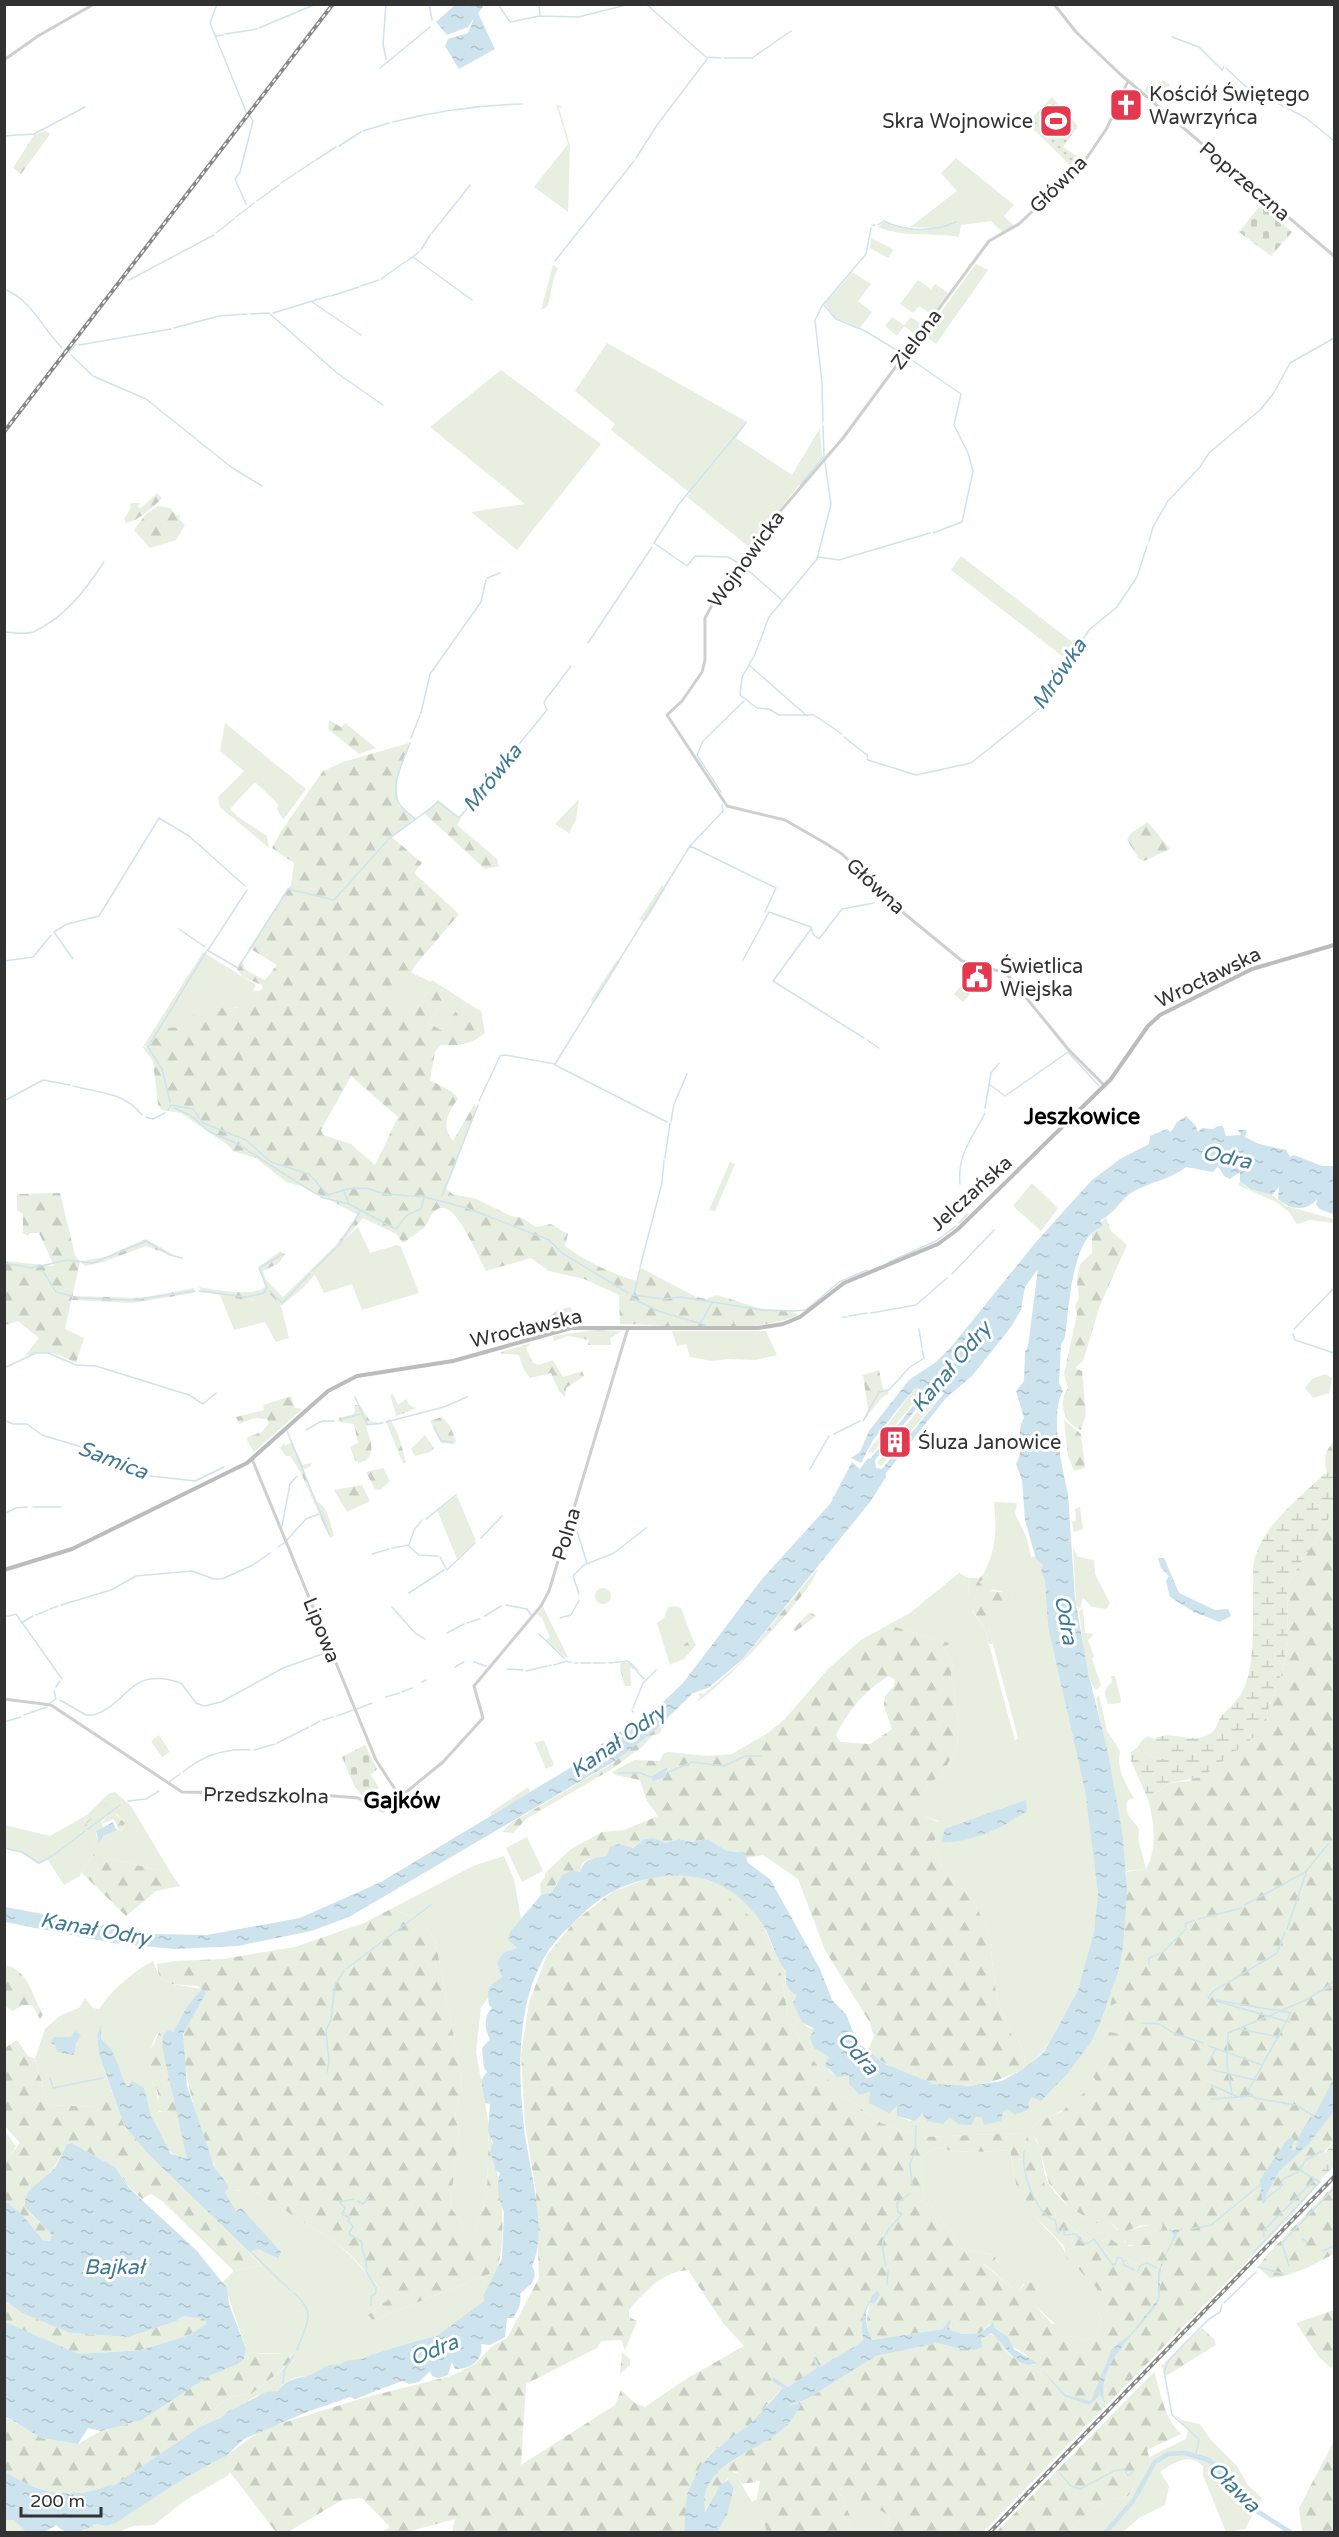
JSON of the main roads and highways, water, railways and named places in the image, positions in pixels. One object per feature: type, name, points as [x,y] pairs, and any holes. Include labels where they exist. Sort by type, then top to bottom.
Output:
[{"type":"main road","name":"Wrocławska","points":[[1138,1041],[1148,1026],[1168,1010],[1252,969],[1335,945]]},
{"type":"main road","name":"Jelczańska","points":[[790,1322],[800,1317],[844,1283],[948,1238],[1105,1086],[1138,1041]]},
{"type":"main road","name":"Wrocławska","points":[[4,1570],[72,1549],[252,1459],[328,1390],[365,1373],[453,1361],[571,1328],[758,1328],[790,1322]]},
{"type":"water","points":[[456,4],[483,7],[478,13],[495,49],[459,69],[445,46],[448,39],[468,33],[474,18],[468,27],[447,35],[436,22]]},
{"type":"water","points":[[1186,1116],[1198,1132],[1202,1128],[1213,1129],[1223,1126],[1226,1136],[1241,1135],[1238,1130],[1247,1130],[1245,1137],[1259,1144],[1286,1150],[1290,1157],[1294,1155],[1322,1166],[1334,1166],[1334,1214],[1321,1210],[1316,1205],[1317,1199],[1303,1208],[1283,1203],[1278,1199],[1279,1187],[1272,1195],[1250,1189],[1240,1181],[1240,1172],[1230,1179],[1224,1176],[1218,1166],[1213,1172],[1186,1167],[1174,1175],[1129,1194],[1101,1220],[1102,1227],[1092,1233],[1084,1244],[1073,1275],[1065,1337],[1061,1345],[1059,1383],[1063,1391],[1059,1401],[1057,1428],[1068,1494],[1075,1598],[1088,1672],[1108,1753],[1123,1837],[1127,1892],[1123,1947],[1118,1973],[1091,2042],[1068,2073],[1041,2101],[1032,2097],[1028,2104],[1030,2109],[1015,2115],[1008,2109],[1003,2112],[1001,2121],[984,2125],[981,2117],[975,2117],[971,2125],[958,2124],[950,2117],[943,2124],[927,2121],[922,2113],[915,2121],[897,2116],[897,2106],[889,2113],[869,2103],[870,2092],[859,2095],[849,2084],[849,2075],[837,2077],[825,2065],[829,2057],[814,2048],[810,2038],[814,2029],[802,2022],[793,2003],[797,1995],[787,1986],[786,1972],[763,1925],[737,1896],[722,1886],[689,1876],[653,1878],[622,1887],[604,1896],[567,1929],[550,1949],[537,1971],[529,1996],[523,2022],[520,2076],[524,2127],[538,2216],[537,2251],[532,2266],[534,2279],[520,2294],[520,2304],[513,2318],[507,2318],[505,2337],[490,2345],[481,2344],[480,2355],[471,2365],[455,2369],[452,2362],[448,2375],[439,2378],[432,2376],[430,2371],[419,2382],[409,2384],[402,2381],[355,2399],[350,2397],[307,2412],[244,2439],[226,2456],[185,2478],[116,2523],[106,2526],[95,2524],[85,2530],[75,2532],[65,2531],[56,2525],[45,2532],[26,2532],[14,2520],[5,2520],[5,2471],[30,2485],[56,2492],[84,2492],[111,2484],[113,2486],[200,2427],[266,2392],[278,2391],[289,2381],[314,2374],[325,2366],[340,2365],[404,2344],[435,2337],[484,2301],[483,2296],[502,2259],[504,2212],[499,2193],[500,2173],[496,2171],[490,2151],[493,2142],[488,2132],[490,2104],[485,2103],[481,2080],[487,2072],[484,2068],[482,2048],[490,2039],[486,2023],[487,2015],[492,2008],[489,2005],[488,1993],[492,1985],[502,1977],[497,1963],[502,1955],[517,1948],[508,1939],[510,1932],[541,1895],[552,1892],[562,1875],[571,1871],[580,1872],[587,1861],[607,1856],[610,1847],[619,1844],[633,1848],[644,1839],[654,1838],[665,1843],[679,1839],[691,1842],[708,1839],[727,1851],[744,1852],[748,1863],[770,1879],[820,1969],[832,2000],[846,2014],[857,2042],[885,2064],[934,2084],[968,2086],[1002,2081],[1023,2069],[1044,2052],[1078,1990],[1094,1931],[1098,1894],[1085,1791],[1048,1627],[1045,1581],[1041,1571],[1043,1565],[1036,1559],[1025,1520],[1022,1480],[1016,1464],[1020,1453],[1021,1423],[1024,1418],[1016,1391],[1024,1381],[1025,1352],[1028,1346],[1038,1269],[1025,1287],[1021,1310],[1011,1327],[972,1376],[946,1398],[886,1473],[886,1477],[870,1502],[742,1660],[708,1688],[693,1693],[653,1732],[615,1761],[349,1917],[311,1931],[238,1946],[174,1949],[113,1943],[5,1922],[5,1907],[152,1934],[207,1935],[300,1918],[381,1882],[618,1739],[642,1722],[683,1683],[762,1579],[830,1504],[852,1462],[860,1469],[922,1395],[919,1388],[914,1389],[873,1440],[861,1463],[851,1458],[860,1452],[869,1431],[909,1380],[936,1362],[951,1347],[1036,1242],[1091,1181],[1120,1159],[1149,1144],[1150,1136],[1167,1129],[1171,1132],[1177,1122]],"holes":[[[936,1388],[944,1393],[882,1469],[876,1468],[875,1460],[925,1398]]]},
{"type":"water","points":[[1158,1558],[1164,1558],[1179,1593],[1215,1610],[1228,1609],[1231,1616],[1220,1622],[1194,1612],[1170,1597],[1166,1581],[1169,1576],[1161,1568]]},
{"type":"water","points":[[667,1767],[666,1777],[654,1781],[650,1777]]},
{"type":"water","points":[[1026,1800],[1027,1812],[1006,1824],[966,1840],[941,1842],[945,1829]]},
{"type":"water","points":[[113,1822],[116,1830],[103,1836],[99,1844],[96,1831]]},
{"type":"water","points":[[202,1989],[206,1993],[183,2034],[187,2086],[214,2166],[229,2188],[225,2193],[236,2211],[241,2208],[281,2252],[278,2259],[258,2249],[249,2252],[148,2154],[124,2125],[99,2054],[97,2035],[101,2025],[101,2039],[112,2050],[126,2086],[129,2086],[132,2081],[144,2088],[151,2116],[171,2154],[187,2159],[162,2046],[163,2035],[169,2029],[173,2032],[188,2005]]},
{"type":"water","points":[[75,2031],[81,2035],[76,2043],[74,2055],[57,2052],[55,2045],[50,2043],[54,2037],[71,2037]]},
{"type":"water","points":[[1334,2078],[1334,2111],[1307,2146],[1280,2170],[1266,2195],[1265,2203],[1262,2203],[1260,2179],[1287,2140],[1292,2137],[1294,2140],[1291,2150],[1295,2150],[1302,2130],[1316,2113]]},
{"type":"water","name":"Bajkał","points":[[72,2143],[116,2168],[130,2189],[196,2250],[227,2288],[229,2304],[246,2349],[244,2359],[238,2364],[209,2376],[142,2420],[101,2431],[88,2428],[78,2444],[41,2438],[5,2416],[5,2322],[79,2354],[141,2350],[189,2335],[206,2324],[205,2319],[184,2316],[174,2322],[129,2337],[70,2333],[22,2313],[5,2301],[5,2200],[24,2217],[44,2241],[50,2241],[52,2235],[25,2207],[25,2200],[31,2189],[56,2166],[67,2144]]},
{"type":"water","points":[[1183,2229],[1178,2232],[1162,2264],[1158,2302],[1120,2350],[1106,2375],[1103,2389],[1105,2403],[1100,2395],[1089,2405],[1064,2396],[1041,2369],[1066,2395],[1091,2401],[1112,2349],[1130,2335],[1158,2299],[1158,2272],[1174,2235],[1169,2230]]},
{"type":"water","points":[[877,2291],[880,2295],[874,2304],[870,2302],[866,2316],[872,2340],[943,2329],[950,2318],[951,2323],[946,2329],[963,2334],[980,2333],[993,2323],[995,2328],[1007,2336],[1014,2349],[1037,2363],[1030,2365],[1017,2360],[991,2333],[981,2339],[982,2347],[976,2350],[960,2349],[938,2343],[876,2356],[807,2399],[787,2406],[802,2403],[783,2429],[728,2464],[709,2484],[704,2497],[705,2512],[720,2485],[728,2480],[734,2488],[727,2515],[717,2532],[684,2532],[687,2494],[700,2466],[715,2450],[750,2424],[783,2388],[772,2381],[773,2377],[788,2387],[817,2368],[813,2360],[814,2356],[820,2367],[864,2340],[862,2320],[869,2301]]},
{"type":"waterway","points":[[217,4],[210,23],[247,114]]},
{"type":"waterway","points":[[259,28],[316,4]]},
{"type":"waterway","points":[[386,4],[383,44],[386,59]]},
{"type":"waterway","points":[[429,4],[432,20]]},
{"type":"waterway","points":[[498,4],[510,22],[540,16],[539,4]]},
{"type":"waterway","points":[[540,16],[578,17],[630,4]]},
{"type":"waterway","points":[[646,4],[706,57],[721,58]]},
{"type":"waterway","points":[[380,68],[430,27]]},
{"type":"waterway","points":[[225,34],[257,29]]},
{"type":"waterway","points":[[724,58],[752,58],[791,31]]},
{"type":"waterway","points":[[216,36],[223,35]]},
{"type":"waterway","name":"Mrówka","points":[[1172,37],[1199,47],[1222,70],[1224,66]]},
{"type":"waterway","points":[[636,158],[657,125],[708,58]]},
{"type":"waterway","name":"Mrówka","points":[[1226,68],[1245,86],[1306,118],[1333,140]]},
{"type":"waterway","points":[[393,122],[457,109],[522,104]]},
{"type":"waterway","points":[[4,136],[34,134],[85,107]]},
{"type":"waterway","points":[[246,204],[235,179],[240,172],[253,121],[250,116]]},
{"type":"waterway","points":[[363,131],[389,123]]},
{"type":"waterway","points":[[339,146],[361,132]]},
{"type":"waterway","points":[[316,160],[336,147]]},
{"type":"waterway","points":[[298,172],[314,161]]},
{"type":"waterway","points":[[555,261],[634,161]]},
{"type":"waterway","points":[[281,183],[296,173]]},
{"type":"waterway","points":[[257,201],[279,185]]},
{"type":"waterway","points":[[440,223],[470,185]]},
{"type":"waterway","points":[[236,217],[254,203]]},
{"type":"waterway","points":[[216,233],[234,219]]},
{"type":"waterway","points":[[878,225],[884,221],[911,229],[929,229],[956,222]]},
{"type":"waterway","points":[[432,233],[439,224]]},
{"type":"waterway","points":[[823,422],[822,383],[815,320],[822,306],[866,254],[871,228]]},
{"type":"waterway","points":[[129,280],[214,235]]},
{"type":"waterway","points":[[421,250],[430,235]]},
{"type":"waterway","points":[[407,261],[419,252]]},
{"type":"waterway","points":[[413,257],[472,300]]},
{"type":"waterway","points":[[381,279],[405,262]]},
{"type":"waterway","points":[[361,286],[379,280]]},
{"type":"waterway","points":[[331,296],[359,287]]},
{"type":"waterway","points":[[4,289],[14,294],[30,308],[62,348]]},
{"type":"waterway","points":[[273,313],[329,296]]},
{"type":"waterway","points":[[312,302],[361,335]]},
{"type":"waterway","points":[[824,305],[836,319],[865,331],[903,354]]},
{"type":"waterway","points":[[250,314],[269,313],[337,373],[383,405]]},
{"type":"waterway","points":[[174,328],[219,316],[247,314]]},
{"type":"waterway","points":[[79,345],[171,329]]},
{"type":"waterway","name":"Mrówka","points":[[1149,541],[1153,527],[1168,501],[1200,467],[1209,453],[1260,410],[1273,394],[1290,363],[1334,338]]},
{"type":"waterway","points":[[68,353],[76,344]]},
{"type":"waterway","points":[[71,355],[93,376],[146,399],[231,467],[262,486]]},
{"type":"waterway","points":[[906,356],[961,394],[954,425],[968,453],[973,471],[962,522],[933,533]]},
{"type":"waterway","points":[[737,562],[728,557],[695,556],[687,566],[654,543],[679,504],[746,423]]},
{"type":"waterway","points":[[800,485],[824,456],[823,426]]},
{"type":"waterway","name":"Mrówka","points":[[825,463],[831,504],[817,559],[769,617],[755,654],[742,677],[740,695],[757,708],[769,709],[779,715],[814,715],[842,734]]},
{"type":"waterway","points":[[818,557],[839,560],[930,533]]},
{"type":"waterway","name":"Mrówka","points":[[844,737],[867,755],[868,760],[916,775],[971,763],[1040,708],[1056,677],[1090,629],[1117,607],[1137,577],[1147,546]]},
{"type":"waterway","name":"Mrówka","points":[[588,643],[652,547]]},
{"type":"waterway","points":[[4,632],[30,633],[55,619],[82,592],[104,562]]},
{"type":"waterway","name":"Mrówka","points":[[742,565],[782,600]]},
{"type":"waterway","points":[[487,578],[500,573]]},
{"type":"waterway","points":[[421,713],[430,674],[481,602],[486,580]]},
{"type":"waterway","name":"Mrówka","points":[[389,839],[438,802],[459,818],[547,710],[544,703],[546,699],[571,666]]},
{"type":"waterway","points":[[750,666],[807,716]]},
{"type":"waterway","points":[[721,792],[697,755],[703,741],[744,701]]},
{"type":"waterway","points":[[411,738],[420,715]]},
{"type":"waterway","points":[[410,743],[398,774],[396,791],[400,805],[415,819]]},
{"type":"waterway","points":[[479,1101],[500,1056],[555,1064],[690,846],[723,811],[722,805]]},
{"type":"waterway","points":[[73,959],[54,932],[67,924],[99,916],[159,818],[189,836],[245,886]]},
{"type":"waterway","name":"Mrówka","points":[[207,950],[238,968],[288,889],[334,900],[387,841]]},
{"type":"waterway","points":[[690,846],[776,888],[765,912]]},
{"type":"waterway","points":[[208,950],[247,890]]},
{"type":"waterway","points":[[743,960],[769,912],[811,927],[813,934],[819,939],[842,909],[874,903]]},
{"type":"waterway","points":[[179,929],[205,947]]},
{"type":"waterway","points":[[811,929],[773,981],[864,1038]]},
{"type":"waterway","points":[[4,961],[33,957],[51,935]]},
{"type":"waterway","name":"Mrówka","points":[[170,1102],[162,1069],[148,1047],[206,952]]},
{"type":"waterway","points":[[867,1040],[879,1048]]},
{"type":"waterway","points":[[989,1084],[1005,1096],[1068,1052],[1099,1086]]},
{"type":"waterway","points":[[985,1108],[991,1073],[999,1063]]},
{"type":"waterway","points":[[555,1065],[667,1122]]},
{"type":"waterway","points":[[671,1121],[674,1104],[687,1074]]},
{"type":"waterway","name":"Mrówka","points":[[4,1101],[43,1080],[70,1085]]},
{"type":"waterway","name":"Mrówka","points":[[73,1086],[119,1098],[135,1107],[142,1115]]},
{"type":"waterway","points":[[168,1110],[171,1105],[193,1109],[203,1123],[246,1140],[271,1162],[309,1174],[328,1195],[347,1189],[366,1188],[385,1194],[425,1197],[467,1208],[549,1240],[562,1253],[628,1293]]},
{"type":"waterway","points":[[442,1196],[478,1105]]},
{"type":"waterway","points":[[174,1108],[190,1115],[210,1132],[236,1143],[324,1198],[349,1204]]},
{"type":"waterway","name":"Mrówka","points":[[146,1117],[153,1119],[165,1113]]},
{"type":"waterway","points":[[960,1184],[963,1155],[985,1113]]},
{"type":"waterway","points":[[665,1158],[670,1123]]},
{"type":"waterway","points":[[640,1267],[662,1183],[664,1160]]},
{"type":"waterway","points":[[344,1191],[349,1204],[396,1229],[407,1215],[421,1209],[424,1198]]},
{"type":"waterway","points":[[312,1271],[340,1244],[361,1210]]},
{"type":"waterway","points":[[959,1223],[968,1214]]},
{"type":"waterway","points":[[889,1262],[936,1241],[956,1226]]},
{"type":"waterway","points":[[952,1274],[994,1230]]},
{"type":"waterway","points":[[4,1263],[32,1268],[67,1260],[93,1263],[146,1241],[170,1255],[182,1258]]},
{"type":"waterway","points":[[271,1261],[282,1254]]},
{"type":"waterway","points":[[199,1291],[246,1297],[264,1293],[267,1288],[259,1268],[269,1262]]},
{"type":"waterway","points":[[634,1294],[640,1269]]},
{"type":"waterway","points":[[632,1295],[663,1299],[681,1297],[762,1310],[806,1310],[839,1282],[867,1270]]},
{"type":"waterway","points":[[43,1271],[56,1292],[79,1298],[131,1300],[195,1291]]},
{"type":"waterway","points":[[270,1291],[282,1303],[310,1274]]},
{"type":"waterway","points":[[871,1313],[916,1305],[947,1278]]},
{"type":"waterway","points":[[1294,1329],[1334,1288]]},
{"type":"waterway","points":[[632,1298],[658,1311],[705,1325]]},
{"type":"waterway","points":[[701,1322],[712,1303]]},
{"type":"waterway","points":[[849,1316],[867,1313]]},
{"type":"waterway","points":[[842,1317],[847,1317]]},
{"type":"waterway","points":[[919,1329],[922,1348]]},
{"type":"waterway","points":[[1293,1334],[1295,1340],[1334,1353]]},
{"type":"waterway","points":[[863,1421],[879,1392],[889,1390],[909,1368],[924,1358],[922,1350]]},
{"type":"waterway","points":[[4,1368],[36,1353],[48,1353],[76,1365],[96,1366],[189,1395],[203,1404],[216,1393]]},
{"type":"waterway","points":[[355,1397],[367,1425],[383,1423]]},
{"type":"waterway","points":[[386,1422],[444,1407],[467,1397]]},
{"type":"waterway","points":[[339,1420],[360,1414]]},
{"type":"waterway","name":"Samica","points":[[4,1420],[13,1424],[27,1424],[42,1435],[88,1449],[151,1476],[195,1481],[224,1467]]},
{"type":"waterway","points":[[306,1430],[322,1421],[334,1421]]},
{"type":"waterway","points":[[834,1434],[860,1421]]},
{"type":"waterway","points":[[434,1427],[441,1441],[452,1442]]},
{"type":"waterway","points":[[287,1431],[329,1534]]},
{"type":"waterway","points":[[810,1469],[829,1436]]},
{"type":"waterway","points":[[282,1526],[290,1484],[297,1476]]},
{"type":"waterway","points":[[426,1519],[456,1495]]},
{"type":"waterway","points":[[4,1514],[16,1508],[27,1507]]},
{"type":"waterway","points":[[33,1507],[61,1507]]},
{"type":"waterway","points":[[287,1540],[306,1519],[319,1514]]},
{"type":"waterway","points":[[481,1538],[502,1516]]},
{"type":"waterway","points":[[392,1548],[409,1545],[414,1530],[422,1520]]},
{"type":"waterway","points":[[579,1594],[573,1576],[584,1565],[614,1553],[646,1528]]},
{"type":"waterway","points":[[577,1531],[587,1563]]},
{"type":"waterway","points":[[278,1547],[284,1543]]},
{"type":"waterway","points":[[440,1557],[447,1570],[475,1543]]},
{"type":"waterway","points":[[409,1546],[419,1555],[438,1556]]},
{"type":"waterway","points":[[372,1554],[389,1549]]},
{"type":"waterway","points":[[61,1605],[111,1590],[136,1576],[192,1571],[214,1579],[222,1579],[253,1565],[270,1553]]},
{"type":"waterway","points":[[409,1593],[444,1570]]},
{"type":"waterway","points":[[560,1618],[571,1615],[579,1600]]},
{"type":"waterway","points":[[506,1605],[527,1609],[531,1615]]},
{"type":"waterway","points":[[50,1609],[58,1606]]},
{"type":"waterway","points":[[485,1616],[501,1606]]},
{"type":"waterway","points":[[392,1607],[415,1633],[425,1639]]},
{"type":"waterway","points":[[36,1615],[48,1610]]},
{"type":"waterway","points":[[9,1616],[16,1614],[62,1679]]},
{"type":"waterway","points":[[21,1623],[33,1616]]},
{"type":"waterway","points":[[467,1623],[480,1619]]},
{"type":"waterway","points":[[447,1633],[464,1624]]},
{"type":"waterway","points":[[539,1634],[564,1658]]},
{"type":"waterway","points":[[60,1700],[86,1715],[94,1715],[116,1702],[140,1682],[164,1679],[181,1683],[196,1703],[204,1706],[221,1702],[283,1668],[325,1653]]},
{"type":"waterway","points":[[554,1665],[567,1661]]},
{"type":"waterway","points":[[609,1663],[628,1661],[644,1679]]},
{"type":"waterway","points":[[455,1667],[464,1662]]},
{"type":"waterway","points":[[474,1662],[486,1666]]},
{"type":"waterway","points":[[581,1663],[591,1663]]},
{"type":"waterway","points":[[593,1663],[605,1663]]},
{"type":"waterway","points":[[526,1671],[547,1666]]},
{"type":"waterway","points":[[507,1669],[523,1670]]},
{"type":"waterway","name":"Kanał Odry","points":[[633,1708],[643,1683],[656,1670]]},
{"type":"waterway","points":[[422,1682],[426,1680]]},
{"type":"waterway","points":[[56,1687],[60,1681]]},
{"type":"waterway","points":[[402,1692],[412,1688]]},
{"type":"waterway","points":[[50,1703],[56,1699],[54,1691]]},
{"type":"waterway","points":[[386,1697],[399,1693]]},
{"type":"waterway","points":[[357,1709],[372,1703]]},
{"type":"waterway","points":[[24,1715],[47,1707]]},
{"type":"waterway","points":[[337,1716],[353,1710]]},
{"type":"waterway","points":[[4,1722],[21,1717]]},
{"type":"waterway","points":[[323,1720],[333,1717]]},
{"type":"waterway","points":[[311,1726],[320,1721]]},
{"type":"waterway","points":[[277,1743],[309,1727]]},
{"type":"waterway","points":[[254,1750],[275,1744]]},
{"type":"waterway","points":[[183,1772],[214,1754],[232,1750],[250,1750]]},
{"type":"waterway","points":[[669,1772],[692,1762],[724,1766],[745,1756],[762,1756]]},
{"type":"waterway","points":[[618,1773],[641,1773],[650,1777]]},
{"type":"waterway","points":[[169,1782],[180,1774]]},
{"type":"waterway","points":[[128,1801],[146,1799],[159,1791]]},
{"type":"waterway","points":[[88,1829],[120,1805]]},
{"type":"waterway","points":[[54,1855],[85,1831]]},
{"type":"waterway","points":[[1287,1929],[1307,1870],[1328,1844]]},
{"type":"waterway","points":[[4,1848],[22,1852],[39,1863],[52,1856]]},
{"type":"waterway","points":[[1245,1905],[1307,1871]]},
{"type":"waterway","points":[[346,1969],[432,1904]]},
{"type":"waterway","points":[[1198,1919],[1242,1908]]},
{"type":"waterway","points":[[1164,1951],[1186,1929],[1185,1924],[1194,1920]]},
{"type":"waterway","points":[[1229,1982],[1277,1953],[1285,1932]]},
{"type":"waterway","points":[[1149,1963],[1149,1958],[1160,1953]]},
{"type":"waterway","points":[[327,2072],[329,2062],[326,2030],[331,2020],[335,1985],[344,1971]]},
{"type":"waterway","points":[[1325,1988],[1334,1981]]},
{"type":"waterway","points":[[1210,1999],[1208,1997],[1215,1990],[1229,1982]]},
{"type":"waterway","points":[[1232,2094],[1227,2063],[1228,2033],[1334,1986]]},
{"type":"waterway","points":[[1216,2000],[1291,2013],[1248,2091],[1255,2098],[1295,2105]]},
{"type":"waterway","points":[[1216,2001],[1289,2022]]},
{"type":"waterway","points":[[1141,2023],[1160,2024],[1173,2033],[1203,2043]]},
{"type":"waterway","points":[[1239,2029],[1279,2037]]},
{"type":"waterway","points":[[1209,2046],[1262,2065]]},
{"type":"waterway","points":[[1209,2062],[1216,2048]]},
{"type":"waterway","points":[[1213,2070],[1255,2080]]},
{"type":"waterway","points":[[50,2078],[53,2088],[103,2078]]},
{"type":"waterway","points":[[1211,2085],[1238,2097]]},
{"type":"waterway","points":[[1211,2099],[1252,2096]]},
{"type":"waterway","points":[[1299,2107],[1314,2116]]},
{"type":"waterway","points":[[912,2185],[910,2163],[915,2153],[916,2126]]},
{"type":"waterway","points":[[1024,2151],[1025,2170],[1031,2191],[1041,2209],[1055,2220],[1058,2233],[1064,2228],[1064,2235],[1076,2234],[1082,2242],[1087,2244],[1094,2239],[1112,2264],[1115,2265],[1118,2257],[1122,2258],[1124,2265],[1134,2270]]},
{"type":"waterway","points":[[1265,2199],[1280,2188],[1283,2179],[1298,2172],[1306,2160],[1322,2151]]},
{"type":"waterway","points":[[1254,2252],[1320,2182],[1300,2170]]},
{"type":"waterway","points":[[1264,2237],[1264,2230],[1314,2180]]},
{"type":"waterway","points":[[1190,2229],[1211,2225],[1261,2184]]},
{"type":"waterway","points":[[1289,2266],[1282,2243],[1334,2188]]},
{"type":"waterway","points":[[886,2266],[884,2237],[902,2214],[898,2212],[897,2203],[909,2194]]},
{"type":"waterway","points":[[358,2201],[363,2204],[369,2198]]},
{"type":"waterway","points":[[354,2199],[339,2202],[345,2208],[342,2214],[350,2218],[348,2221],[353,2226],[349,2234],[362,2242],[366,2271],[376,2288],[376,2293],[371,2297],[371,2305]]},
{"type":"waterway","points":[[1302,2239],[1306,2241],[1307,2246]]},
{"type":"waterway","points":[[1322,2251],[1334,2246]]},
{"type":"waterway","points":[[250,2251],[290,2290]]},
{"type":"waterway","points":[[1138,2271],[1140,2266],[1147,2263],[1157,2268]]},
{"type":"waterway","points":[[1258,2267],[1284,2274]]},
{"type":"waterway","points":[[887,2284],[888,2270]]},
{"type":"waterway","points":[[1224,2303],[1256,2272]]},
{"type":"waterway","points":[[294,2293],[306,2307],[308,2314],[297,2350]]},
{"type":"waterway","points":[[1196,2454],[1199,2439],[1172,2415],[1164,2371],[1169,2360],[1209,2319],[1220,2312],[1222,2305]]},
{"type":"waterway","points":[[283,2383],[284,2370],[294,2355]]},
{"type":"waterway","name":"Oława","points":[[1106,2532],[1133,2501],[1155,2462],[1168,2454],[1185,2453],[1209,2460],[1252,2508],[1290,2532]]},
{"type":"waterway","points":[[1059,2472],[1071,2486],[1080,2489],[1114,2471],[1124,2469],[1128,2476],[1133,2472]]},
{"type":"railway","points":[[4,432],[333,4]]},
{"type":"railway","points":[[990,2532],[1334,2177]]},
{"type":"place","name":"Kościół Świętego Wawrzyńca","points":[[1126,105]]},
{"type":"place","name":"Skra Wojnowice","points":[[1056,121]]},
{"type":"place","name":"Świetlica Wiejska","points":[[977,977]]},
{"type":"place","name":"Śluza Janowice","points":[[895,1442]]},
{"type":"district","name":"Jeszkowice","points":[[1082,1116]]},
{"type":"district","name":"Gajków","points":[[402,1800]]},
{"type":"water label","name":"Odra","points":[[1227,1157]]},
{"type":"water label","name":"Odra","points":[[1066,1620]]},
{"type":"water label","name":"Odra","points":[[858,2053]]},
{"type":"water label","name":"Odra","points":[[434,2350]]}]
